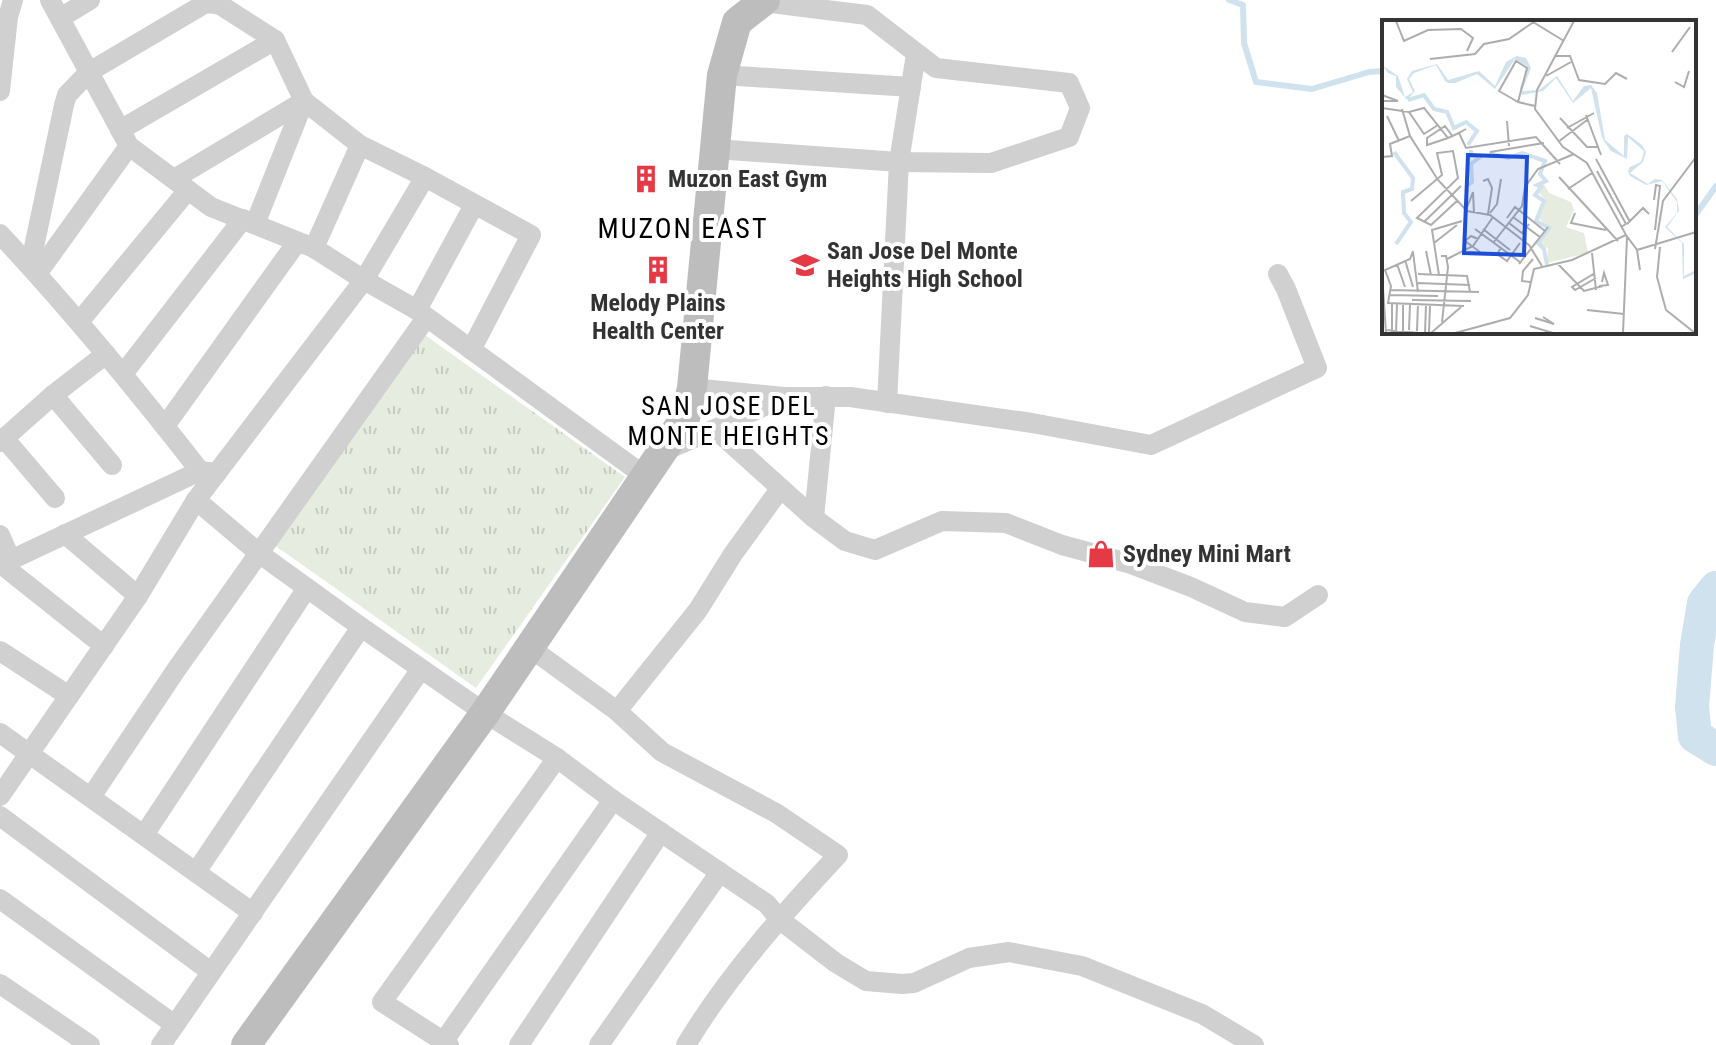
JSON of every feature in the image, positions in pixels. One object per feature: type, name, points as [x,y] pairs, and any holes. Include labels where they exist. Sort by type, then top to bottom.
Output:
[{"type":"street","points":[[90,0],[55,9],[124,138],[211,207],[306,245],[422,314],[646,477]]},
{"type":"street","points":[[246,1045],[485,713],[685,418],[692,388],[722,75],[737,22],[764,1],[867,15],[936,68],[1069,83],[1080,108],[1069,137],[991,163],[899,162],[715,149]]},
{"type":"street","points":[[34,270],[67,95],[89,72],[206,3],[216,4],[275,40],[304,101],[360,145],[531,235],[471,350]]},
{"type":"street","points":[[0,91],[7,11]]},
{"type":"street","points":[[34,270],[124,138],[275,40]]},
{"type":"street","points":[[887,403],[899,162],[916,54]]},
{"type":"street","points":[[722,75],[911,87]]},
{"type":"street","points":[[79,322],[181,184],[304,101]]},
{"type":"street","points":[[123,374],[249,222],[304,101]]},
{"type":"street","points":[[165,426],[306,245],[360,145]]},
{"type":"street","points":[[0,796],[138,596],[196,500],[208,472],[364,280],[425,177]]},
{"type":"street","points":[[91,797],[422,314],[474,205]]},
{"type":"street","points":[[0,234],[208,472]]},
{"type":"street","points":[[692,388],[784,397],[850,397],[1032,423],[1151,445],[1317,368],[1278,274]]},
{"type":"street","points":[[55,498],[2,440],[106,354]]},
{"type":"street","points":[[53,395],[112,465]]},
{"type":"street","points":[[814,518],[826,396]]},
{"type":"street","points":[[664,451],[784,397]]},
{"type":"street","points":[[715,429],[814,518],[845,541],[875,550],[942,521],[1006,523],[1062,545],[1128,563],[1245,612],[1285,617],[1318,595]]},
{"type":"street","points":[[3,564],[208,472]]},
{"type":"street","points":[[617,711],[698,610],[733,554],[780,489]]},
{"type":"street","points":[[196,500],[260,554],[361,627],[767,904],[779,919],[836,963],[866,981],[914,983],[969,958],[1009,952],[1082,966],[1202,1014],[1254,1045]]},
{"type":"street","points":[[65,534],[138,596]]},
{"type":"street","points":[[0,535],[3,564],[104,646]]},
{"type":"street","points":[[144,835],[307,588]]},
{"type":"street","points":[[196,872],[361,627]]},
{"type":"street","points":[[529,647],[617,711],[662,752],[776,813],[838,855],[779,919],[727,983],[686,1045]]},
{"type":"street","points":[[0,651],[69,696]]},
{"type":"street","points":[[161,1045],[421,669]]},
{"type":"street","points":[[0,733],[253,913]]},
{"type":"street","points":[[557,758],[382,1002],[445,1044],[613,800]]},
{"type":"street","points":[[0,816],[211,972]]},
{"type":"street","points":[[519,1045],[661,832]]},
{"type":"street","points":[[599,1045],[720,872]]},
{"type":"street","points":[[0,899],[175,1025]]},
{"type":"street","points":[[0,984],[90,1045]]},
{"type":"green space","points":[[422,333],[625,477],[476,688],[273,544]]},
{"type":"waterway","points":[[1229,0],[1243,5],[1244,43],[1256,82],[1312,89],[1382,71]]},
{"type":"waterway","points":[[1696,214],[1716,186]]},
{"type":"waterway","points":[[1716,588],[1704,603],[1692,707],[1695,736],[1716,749]]},
{"type":"place","name":"Muzon East Gym","points":[[646,179]]},
{"type":"place","name":"San Jose Del Monte Heights High School","points":[[805,265]]},
{"type":"place","name":"Melody Plains Health Center","points":[[658,270]]},
{"type":"place","name":"Sydney Mini Mart","points":[[1101,554]]},
{"type":"district","name":"MUZON EAST","points":[[683,228]]},
{"type":"district","name":"SAN JOSE DEL MONTE HEIGHTS","points":[[729,421]]}]
